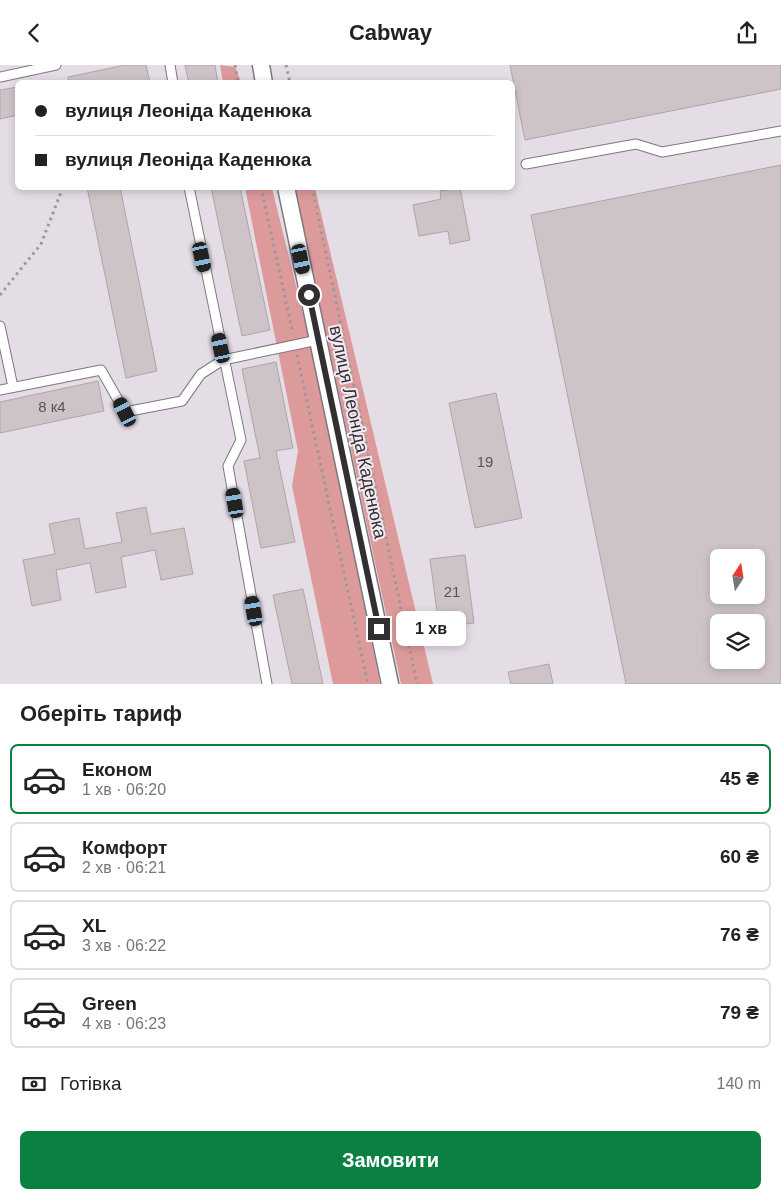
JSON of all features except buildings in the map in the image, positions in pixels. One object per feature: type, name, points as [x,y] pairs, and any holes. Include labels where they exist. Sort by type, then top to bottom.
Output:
[{"type":"street","points":[[261,65],[264,80]]},
{"type":"street","name":"вулиця Леоніда Каденюка","points":[[287,190],[390,684]]},
{"type":"lane","points":[[0,77],[56,65]]},
{"type":"lane","points":[[170,65],[172,80]]},
{"type":"lane","points":[[526,165],[636,143],[662,152],[781,131]]},
{"type":"lane","points":[[190,190],[240,440],[228,466],[267,684]]},
{"type":"lane","points":[[0,326],[13,387]]},
{"type":"lane","points":[[0,390],[101,370],[125,412],[182,401],[201,374],[223,360],[318,340]]},
{"type":"path","points":[[235,65],[238,80]]},
{"type":"path","points":[[286,65],[289,80]]},
{"type":"path","points":[[0,295],[40,244],[62,190]]},
{"type":"path","points":[[262,190],[368,684]]},
{"type":"path","points":[[313,190],[417,684]]},
{"type":"shaded area","points":[[220,65],[235,67],[240,80],[223,80]]},
{"type":"shaded area","points":[[245,190],[272,190],[317,371],[380,684],[333,684],[292,486],[298,451]]},
{"type":"shaded area","points":[[295,190],[315,190],[433,684],[401,684]]},
{"type":"route","points":[[309,295],[379,629]]}]
